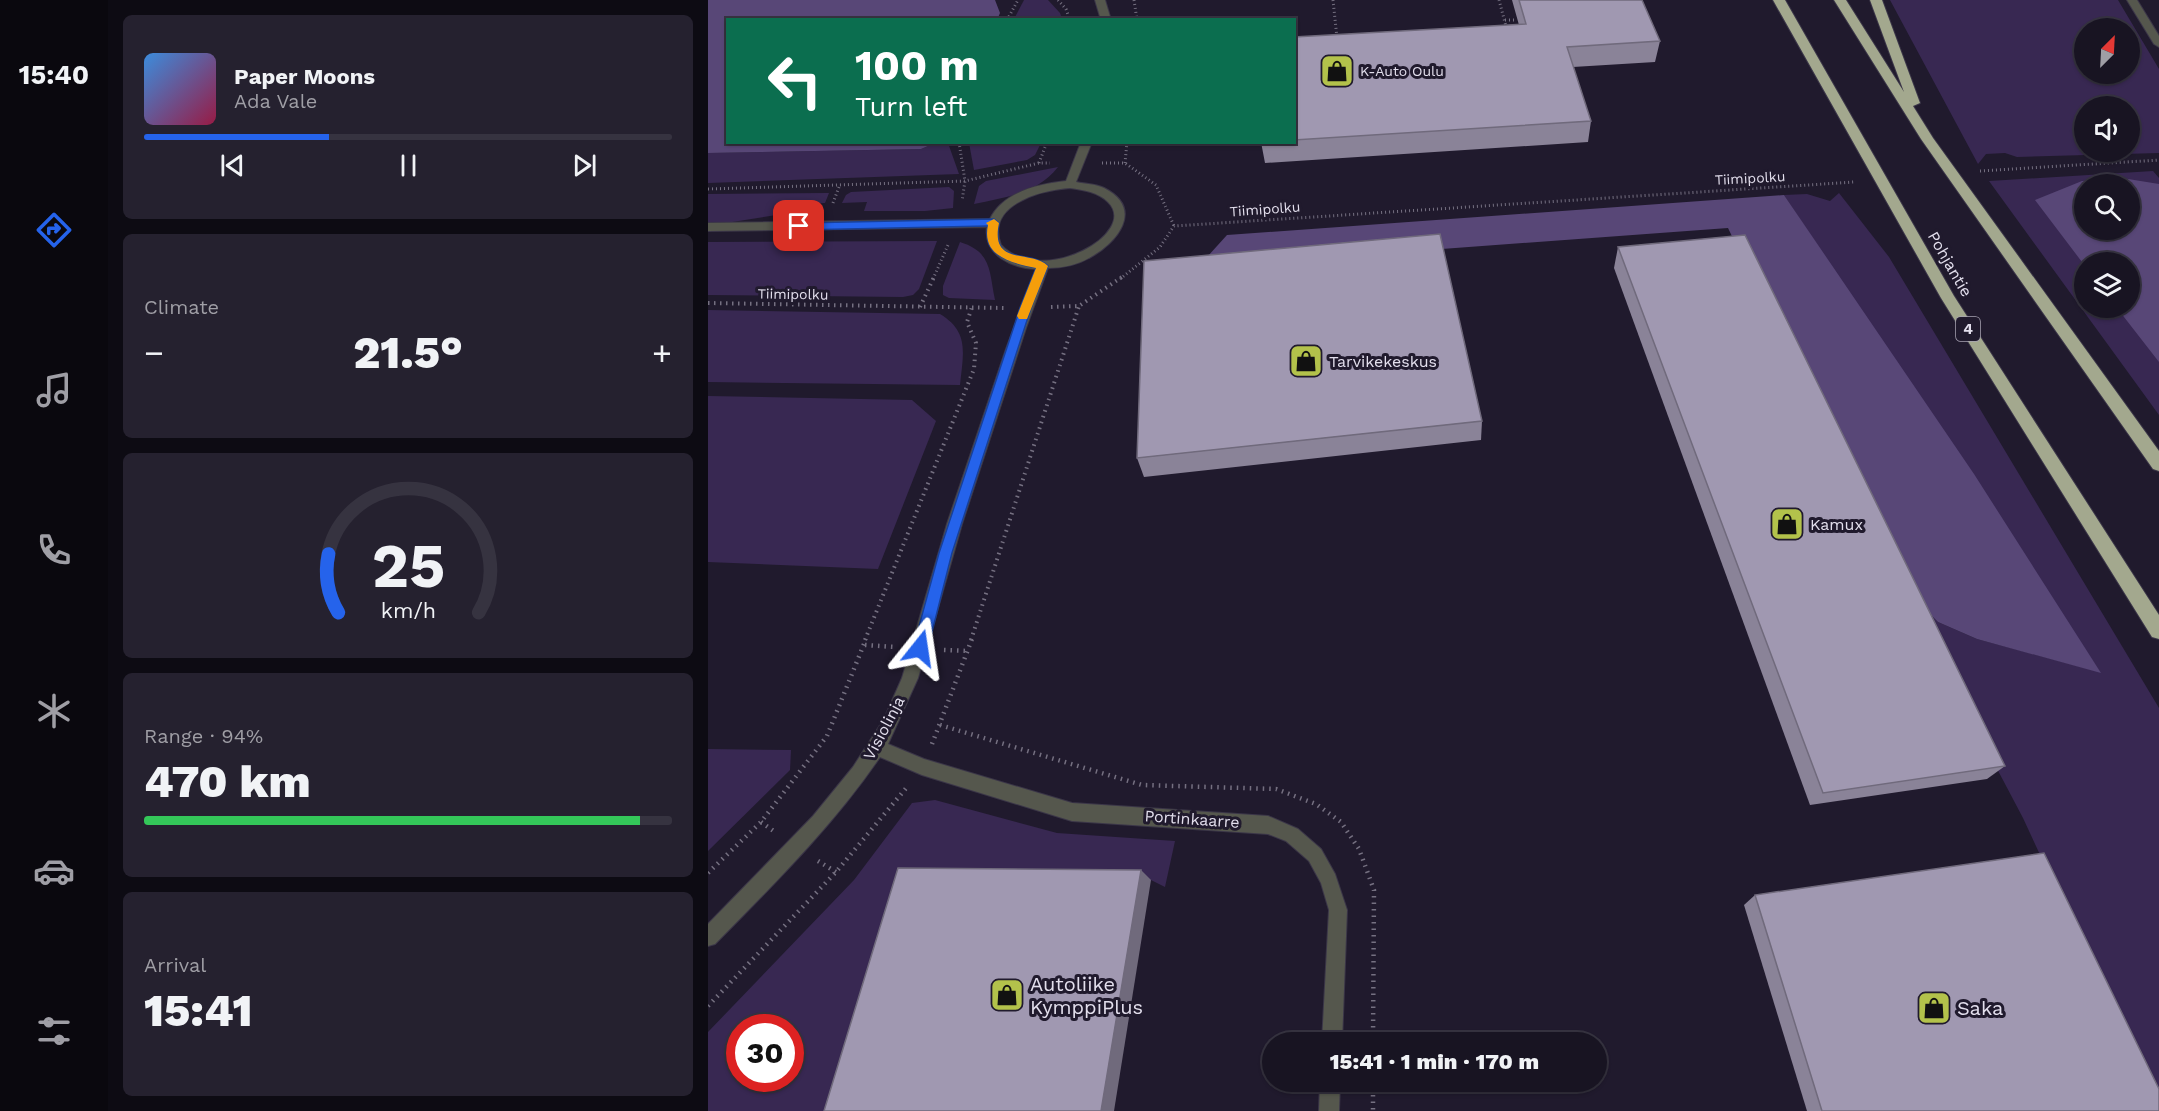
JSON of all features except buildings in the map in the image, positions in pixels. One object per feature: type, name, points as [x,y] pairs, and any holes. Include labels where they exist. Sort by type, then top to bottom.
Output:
[{"type":"highway","points":[[1773,0],[1789,20]]},
{"type":"highway","name":"Pohjantie","points":[[1779,0],[1948,298],[2159,631]]},
{"type":"highway","points":[[1840,0],[1927,139],[2159,464]]},
{"type":"highway","points":[[1876,0],[1927,139]]},
{"type":"street","points":[[1100,0],[1105,18]]},
{"type":"street","points":[[2132,0],[2159,44]]},
{"type":"street","points":[[1070,184],[1086,144]]},
{"type":"street","points":[[1070,184],[1085,185],[1109,195],[1120,213],[1114,234],[1092,253],[1077,260],[1043,266],[1012,260],[1001,252],[994,244],[992,233],[994,223],[1005,207],[1023,195],[1038,189],[1070,184]]},
{"type":"street","points":[[708,227],[994,223]]},
{"type":"street","name":"Visiolinja","points":[[708,937],[797,848],[843,794],[878,747],[895,716],[920,648],[945,553],[1026,308],[1043,266]]},
{"type":"street","name":"Portinkaarre","points":[[878,747],[921,767],[1071,812],[1268,825],[1292,836],[1315,855],[1329,880],[1338,910],[1332,1032]]},
{"type":"street","points":[[1329,1111],[1330,1092]]},
{"type":"path","points":[[1008,18],[1018,0]]},
{"type":"path","points":[[1058,0],[1066,9],[1069,18]]},
{"type":"path","points":[[1134,0],[1137,18]]},
{"type":"path","points":[[1333,0],[1337,39]]},
{"type":"path","points":[[1499,0],[1510,39]]},
{"type":"path","points":[[1505,20],[1518,20]]},
{"type":"path","points":[[959,144],[965,181]]},
{"type":"path","points":[[1039,163],[1046,144]]},
{"type":"path","points":[[1125,163],[1127,144]]},
{"type":"path","points":[[1980,171],[2159,160]]},
{"type":"path","points":[[708,189],[839,187],[965,181],[1039,163],[1125,163],[1156,185],[1174,226]]},
{"type":"path","name":"Tiimipolku","points":[[708,303],[1026,308],[1079,306],[1138,266],[1160,247],[1174,226],[1854,182]]},
{"type":"path","points":[[831,207],[839,187]]},
{"type":"path","points":[[708,873],[760,822],[827,736],[974,369],[976,343],[967,322],[972,307]]},
{"type":"path","points":[[1373,1092],[1373,1111]]},
{"type":"shaded area","points":[[708,0],[995,0],[1000,13],[998,18],[726,18],[726,144],[933,144],[921,149],[708,153]]},
{"type":"shaded area","points":[[1024,0],[1048,0],[1062,18],[1015,18]]},
{"type":"shaded area","points":[[1890,0],[2118,0],[2129,18],[2074,18],[2074,84],[2140,84],[2140,37],[2159,69],[2159,153],[2140,154],[2140,96],[2074,96],[2074,155],[2017,157],[2005,153],[1986,154],[1978,164]]},
{"type":"shaded area","points":[[933,144],[948,144],[959,174],[708,183],[708,153],[921,149]]},
{"type":"shaded area","points":[[969,144],[1040,144],[1035,155],[1027,160],[974,170]]},
{"type":"shaded area","points":[[1058,167],[1050,176],[1031,189],[974,204],[979,186],[986,181]]},
{"type":"shaded area","points":[[2153,171],[2159,178],[2159,415],[2089,318],[2140,318],[2140,252],[2074,252],[2074,298],[1989,181],[2074,176],[2074,240],[2140,240],[2140,174],[2104,174]]},
{"type":"shaded area","points":[[2140,181],[2159,184],[2159,362],[2125,318],[2140,318],[2140,252],[2074,252],[2035,200],[2074,184],[2074,240],[2140,240]]},
{"type":"shaded area","points":[[949,187],[954,191],[953,208],[925,211],[864,211],[867,202],[842,203],[846,195],[851,192]]},
{"type":"shaded area","points":[[829,193],[825,203],[792,205],[789,213],[726,223],[708,223],[708,194]]},
{"type":"shaded area","points":[[1839,193],[1889,257],[2159,708],[2159,1111],[2023,818],[1899,583],[1938,622],[1977,639],[2100,672],[1784,195],[1807,194],[1830,201]]},
{"type":"shaded area","points":[[1784,195],[1974,474],[2101,673],[1977,639],[1938,622],[1899,583],[1728,228],[1198,267],[1227,235]]},
{"type":"shaded area","points":[[937,241],[919,289],[913,295],[903,297],[708,295],[708,242]]},
{"type":"shaded area","points":[[960,242],[978,251],[984,257],[990,272],[995,300],[949,298],[943,295],[943,286]]},
{"type":"shaded area","points":[[708,310],[940,314],[950,321],[960,336],[963,354],[960,385],[708,382]]},
{"type":"shaded area","points":[[708,396],[912,400],[936,421],[878,569],[708,562]]},
{"type":"shaded area","points":[[708,749],[791,750],[790,770],[708,851]]},
{"type":"shaded area","points":[[935,800],[1057,833],[1175,841],[1165,887],[1151,880],[837,1111],[708,1111],[708,1032],[854,880],[912,803]]},
{"type":"slow traffic","points":[[991,223],[994,223],[992,233],[994,244],[1001,252],[1012,260],[1043,266],[1023,316]]},
{"type":"place","name":"K-Auto Oulu","points":[[1337,71]]},
{"type":"place","name":"Tarvikekeskus","points":[[1306,361]]},
{"type":"place","name":"Kamux","points":[[1787,524]]},
{"type":"place","name":"Autoliike KymppiPlus","points":[[1007,995]]},
{"type":"place","name":"Saka","points":[[1934,1008]]},
{"type":"route","points":[[799,226],[994,223],[992,233],[994,244],[1001,252],[1012,260],[1043,266],[1026,308],[945,553],[920,648]]}]
